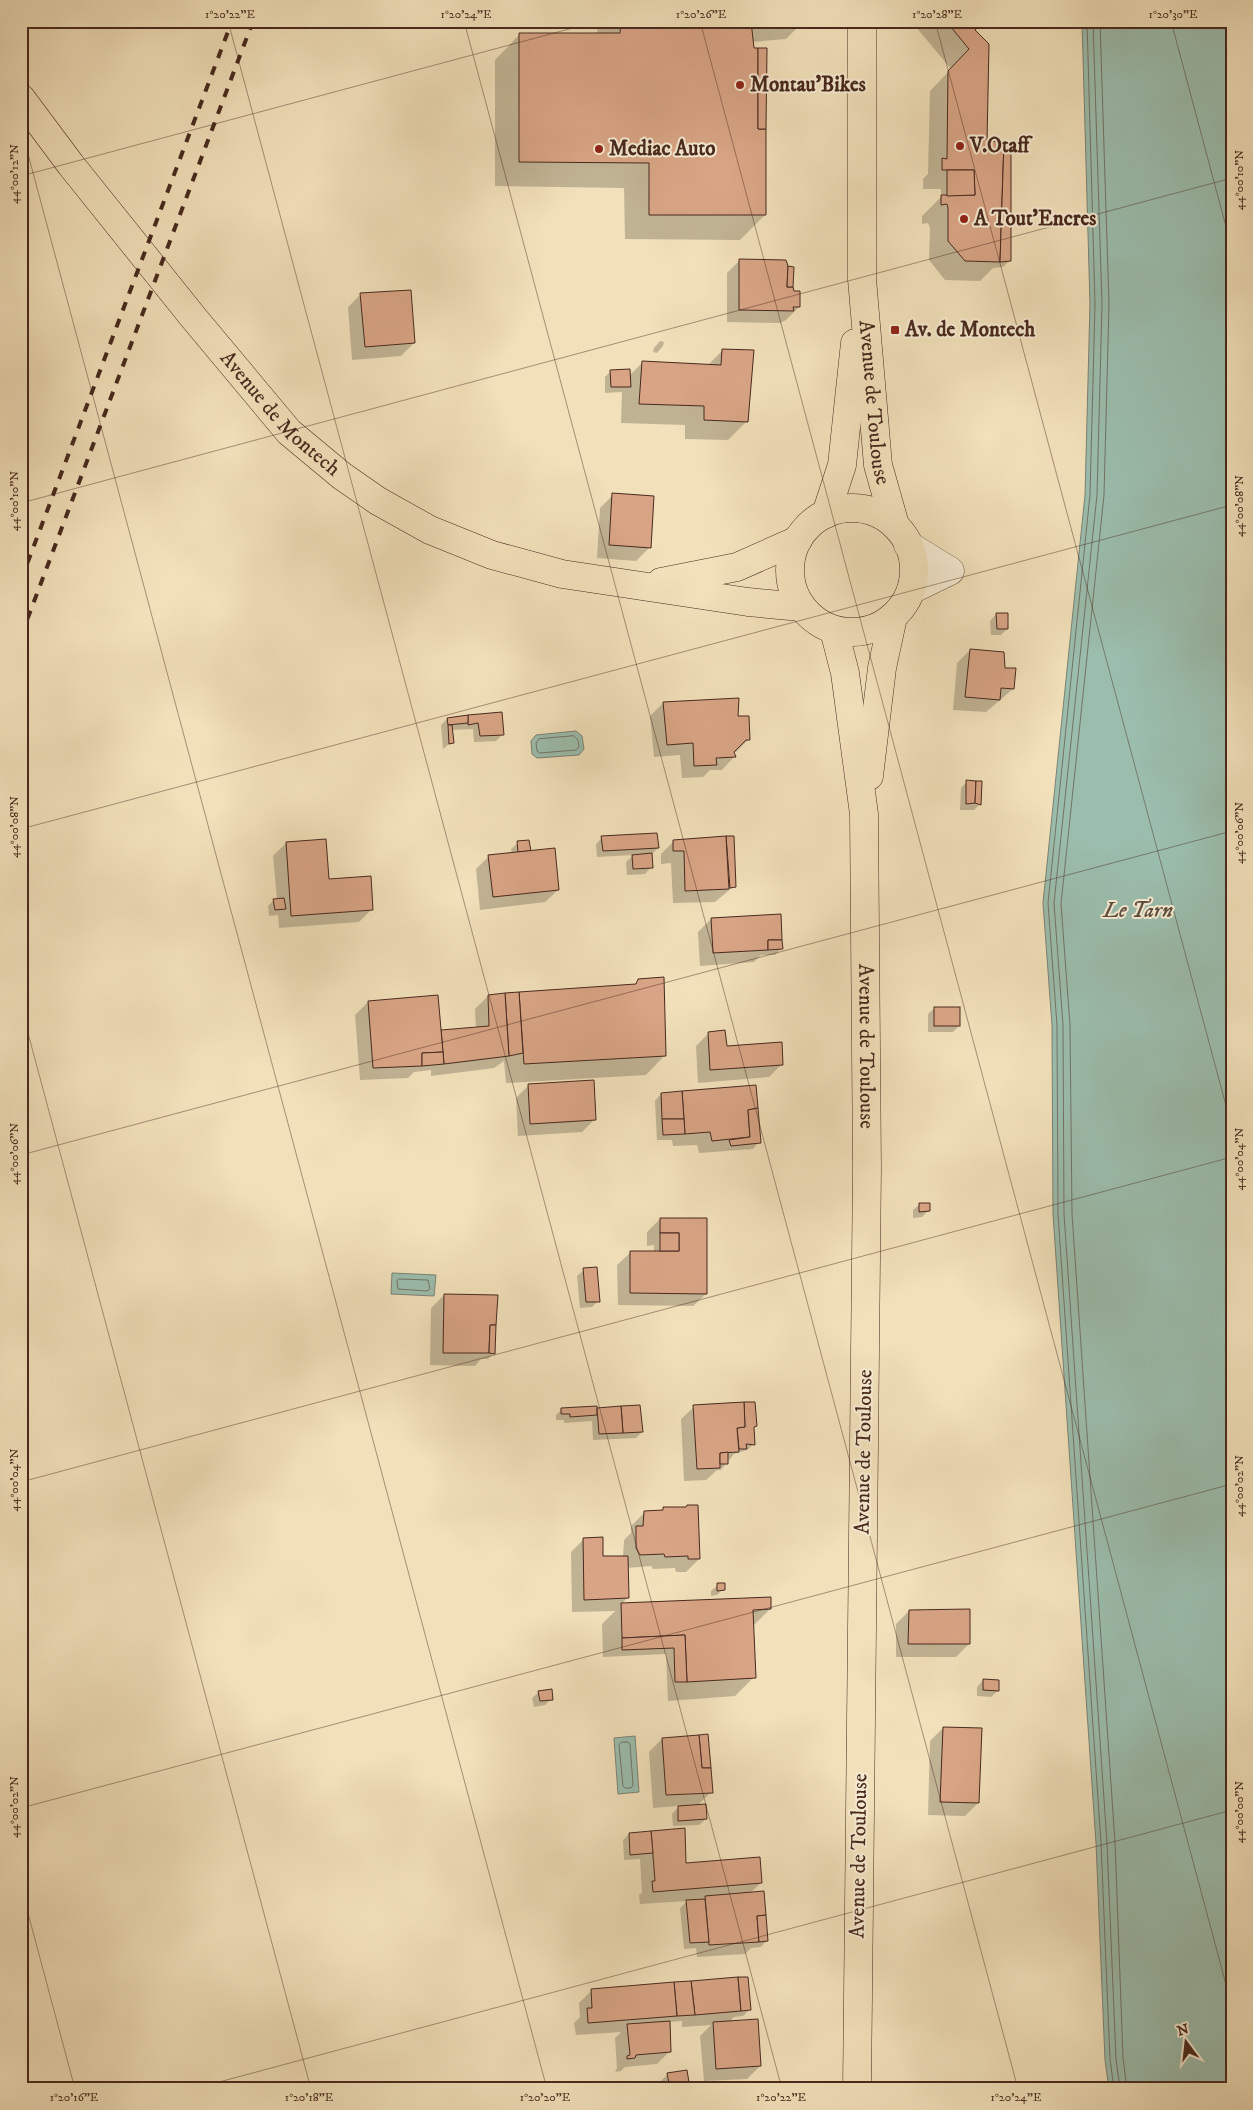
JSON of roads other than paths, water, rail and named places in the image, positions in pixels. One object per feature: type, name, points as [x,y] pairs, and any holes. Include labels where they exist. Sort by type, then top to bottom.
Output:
[{"type":"main road","name":"Avenue de Toulouse","points":[[862,21],[862,279],[878,465],[902,535]]},
{"type":"main road","name":"Avenue de Montech","points":[[21,98],[71,165],[193,317],[289,432],[342,476],[378,501],[430,530],[492,555],[562,574],[748,602],[802,606]]},
{"type":"main road","name":"Avenue de Toulouse","points":[[826,514],[842,465],[862,279]]},
{"type":"main road","points":[[844,509],[862,509],[879,514],[902,535],[914,561],[914,582],[906,601],[893,617],[876,628],[855,633],[834,630],[816,621],[802,606],[794,591],[790,574],[792,557],[798,540],[815,521],[826,514],[844,509]]},
{"type":"main road","name":"Avenue de Montech","points":[[639,586],[738,567],[798,540]]},
{"type":"main road","name":"Avenue de Toulouse","points":[[864,814],[882,668],[893,617]]},
{"type":"main road","name":"Avenue de Toulouse","points":[[834,630],[845,673],[864,814],[867,1168],[857,2089]]},
{"type":"street","points":[[902,535],[950,571],[911,590]]},
{"type":"water","name":"Le Tarn","points":[[1082,21],[1232,21],[1232,2089],[1109,2089],[1105,2060],[1096,1843],[1053,1214],[1052,1025],[1043,903],[1085,495],[1090,304]]},
{"type":"water","points":[[576,731],[582,736],[584,749],[579,755],[537,758],[532,754],[531,741],[536,735]]},
{"type":"water","points":[[392,1273],[436,1275],[434,1296],[391,1294]]},
{"type":"water","points":[[635,1736],[639,1792],[618,1794],[614,1738]]},
{"type":"railway","points":[[21,580],[232,21]]},
{"type":"railway","points":[[21,636],[253,21]]},
{"type":"place","name":"Montau'Bikes","points":[[740,85]]},
{"type":"place","name":"V.Otaff","points":[[960,146]]},
{"type":"place","name":"Mediac Auto","points":[[599,149]]},
{"type":"place","name":"A Tout'Encres","points":[[964,219]]},
{"type":"place","name":"Av. de Montech","points":[[895,330]]}]
